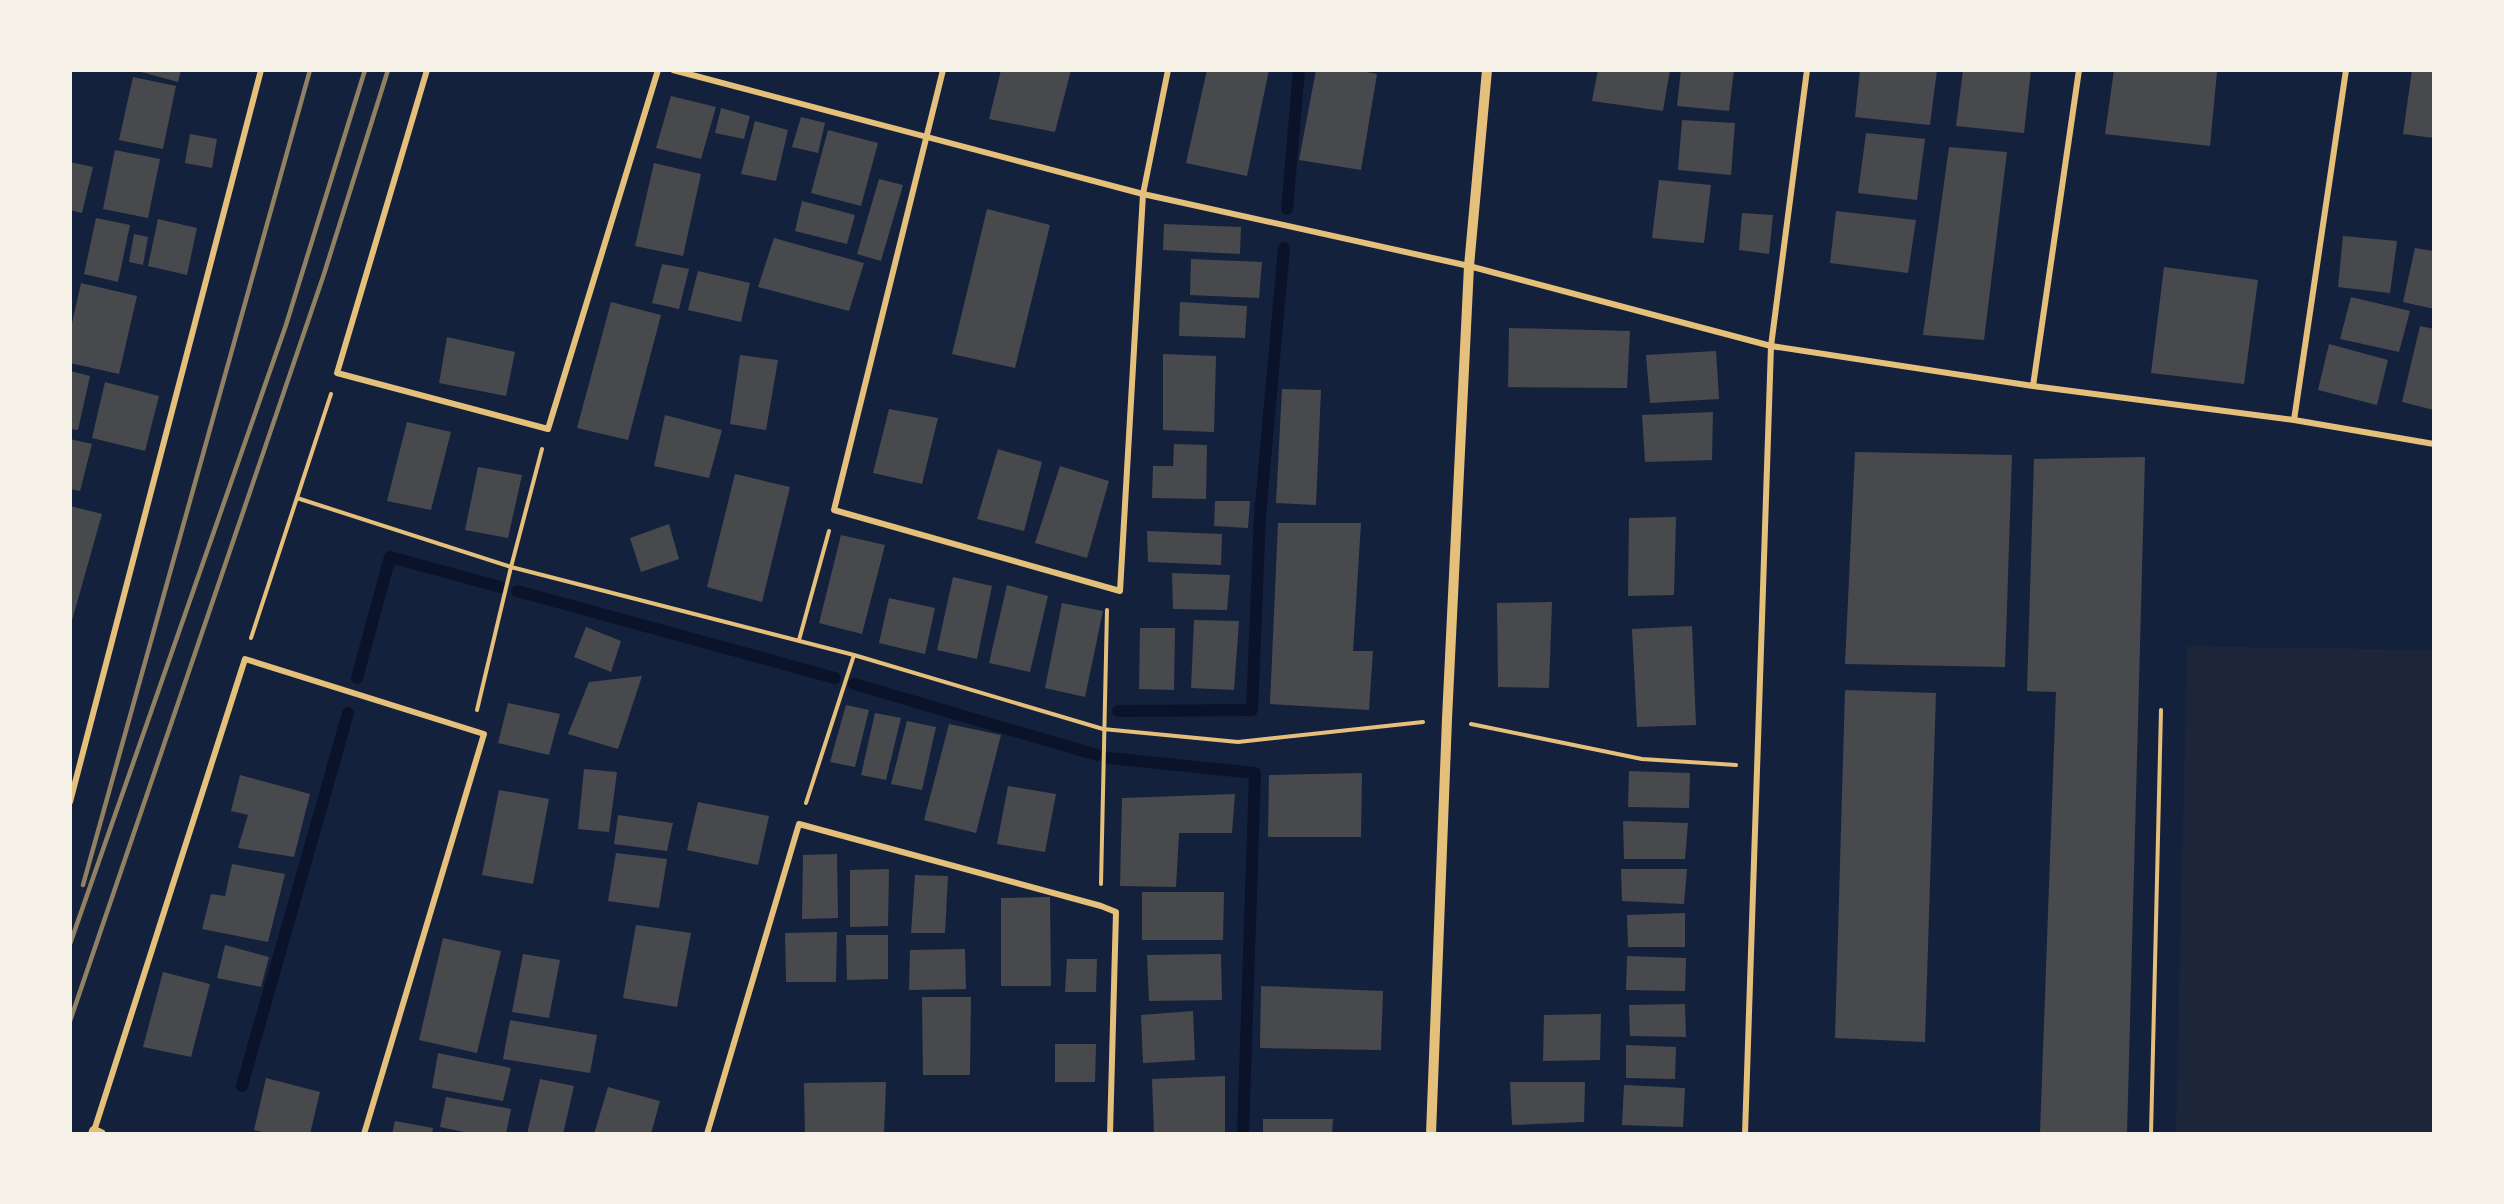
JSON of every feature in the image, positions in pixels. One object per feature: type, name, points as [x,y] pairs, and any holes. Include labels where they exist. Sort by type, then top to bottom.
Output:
[{"type":"street","points":[[70,802],[261,70]]},
{"type":"street","points":[[427,70],[337,373],[548,429],[658,70]]},
{"type":"street","points":[[673,70],[1143,194],[1468,266],[1771,346],[2033,386],[2294,420],[2433,444]]},
{"type":"street","points":[[943,70],[834,510],[1120,591],[1143,194],[1168,70]]},
{"type":"street","points":[[1431,1134],[1468,266],[1487,70]]},
{"type":"street","points":[[1744,1134],[1771,346],[1807,70]]},
{"type":"street","points":[[2033,386],[2079,70]]},
{"type":"street","points":[[2294,420],[2346,70]]},
{"type":"street","points":[[96,1133],[245,659],[484,734],[364,1134]]},
{"type":"street","points":[[706,1134],[799,824],[1116,912],[1110,1134]]},
{"type":"path","points":[[245,659],[337,373]]},
{"type":"path","points":[[472,731],[511,567],[548,429]]},
{"type":"path","points":[[297,498],[511,567],[854,655],[1103,729],[1238,742]]},
{"type":"path","points":[[799,640],[834,510]]},
{"type":"path","points":[[1101,906],[1107,588]]},
{"type":"path","points":[[799,824],[854,655]]},
{"type":"path","points":[[2151,1134],[2161,710]]},
{"type":"path","points":[[1642,759],[1756,766]]},
{"type":"shaded area","points":[[2187,646],[2433,650],[2433,1133],[2176,1133]]},
{"type":"building","points":[[134,70],[181,70],[178,82]]},
{"type":"building","points":[[1001,70],[1071,70],[1055,132],[989,119]]},
{"type":"building","points":[[1207,70],[1269,70],[1247,176],[1186,163]]},
{"type":"building","points":[[1316,70],[1356,70],[1377,74],[1361,170],[1299,160]]},
{"type":"building","points":[[1598,70],[1670,70],[1663,111],[1592,101]]},
{"type":"building","points":[[1681,70],[1734,70],[1729,111],[1677,106]]},
{"type":"building","points":[[1860,70],[1937,70],[1930,125],[1855,117]]},
{"type":"building","points":[[1963,70],[2031,70],[2024,133],[1956,126]]},
{"type":"building","points":[[2114,70],[2217,72],[2210,146],[2105,134]]},
{"type":"building","points":[[2412,70],[2434,70],[2434,138],[2403,134]]},
{"type":"building","points":[[133,77],[176,86],[163,149],[119,140]]},
{"type":"building","points":[[671,96],[716,107],[701,159],[656,148]]},
{"type":"building","points":[[721,108],[750,116],[744,139],[715,133]]},
{"type":"building","points":[[801,117],[825,123],[818,153],[792,147]]},
{"type":"building","points":[[1682,120],[1735,123],[1731,175],[1678,170]]},
{"type":"building","points":[[755,121],[788,130],[776,181],[741,174]]},
{"type":"building","points":[[828,130],[878,143],[861,206],[811,193]]},
{"type":"building","points":[[1866,133],[1925,139],[1917,200],[1858,193]]},
{"type":"building","points":[[190,134],[217,139],[212,168],[185,163]]},
{"type":"building","points":[[1949,147],[2007,152],[1984,340],[1923,335]]},
{"type":"building","points":[[115,150],[160,159],[148,218],[103,209]]},
{"type":"building","points":[[70,162],[93,167],[82,213],[70,210]]},
{"type":"building","points":[[654,163],[701,174],[683,256],[635,246]]},
{"type":"building","points":[[879,179],[903,185],[881,261],[857,254]]},
{"type":"building","points":[[1659,180],[1711,185],[1704,243],[1652,238]]},
{"type":"building","points":[[802,201],[855,215],[847,244],[795,231]]},
{"type":"building","points":[[987,209],[1050,225],[1015,368],[952,354]]},
{"type":"building","points":[[1836,211],[1916,220],[1908,273],[1830,263]]},
{"type":"building","points":[[1742,213],[1773,215],[1769,254],[1739,250]]},
{"type":"building","points":[[96,218],[130,225],[118,282],[84,274]]},
{"type":"building","points":[[158,219],[197,228],[187,275],[148,266]]},
{"type":"building","points":[[1164,224],[1241,227],[1240,254],[1163,250]]},
{"type":"building","points":[[134,234],[148,237],[143,265],[129,262]]},
{"type":"building","points":[[2343,236],[2397,241],[2390,293],[2338,287]]},
{"type":"building","points":[[774,238],[864,263],[849,311],[758,287]]},
{"type":"building","points":[[2415,248],[2434,251],[2434,309],[2403,302]]},
{"type":"building","points":[[1191,259],[1262,262],[1259,298],[1190,295]]},
{"type":"building","points":[[662,264],[689,269],[679,309],[652,303]]},
{"type":"building","points":[[2164,267],[2258,280],[2244,384],[2151,373]]},
{"type":"building","points":[[698,271],[750,283],[741,322],[688,310]]},
{"type":"building","points":[[81,283],[137,296],[119,374],[70,363],[70,332]]},
{"type":"building","points":[[2351,297],[2410,311],[2399,352],[2340,339]]},
{"type":"building","points":[[611,302],[661,315],[628,440],[577,428]]},
{"type":"building","points":[[1180,302],[1247,306],[1245,338],[1179,336]]},
{"type":"building","points":[[2420,326],[2434,329],[2434,410],[2402,402]]},
{"type":"building","points":[[1509,328],[1630,331],[1627,388],[1508,387]]},
{"type":"building","points":[[447,337],[515,352],[506,396],[439,383]]},
{"type":"building","points":[[2329,344],[2388,360],[2377,405],[2318,390]]},
{"type":"building","points":[[1716,351],[1719,399],[1650,403],[1646,355]]},
{"type":"building","points":[[1163,354],[1216,356],[1214,432],[1163,430]]},
{"type":"building","points":[[740,355],[778,360],[766,430],[730,424]]},
{"type":"building","points":[[70,371],[90,376],[78,430],[70,429]]},
{"type":"building","points":[[105,382],[159,396],[145,451],[92,438]]},
{"type":"building","points":[[1282,389],[1321,390],[1316,505],[1276,503]]},
{"type":"building","points":[[889,409],[938,418],[922,484],[873,473]]},
{"type":"building","points":[[1713,412],[1712,460],[1645,462],[1642,415]]},
{"type":"building","points":[[665,415],[722,430],[709,478],[654,466]]},
{"type":"building","points":[[407,422],[451,432],[431,510],[387,501]]},
{"type":"building","points":[[70,439],[92,444],[80,491],[70,489]]},
{"type":"building","points":[[1174,444],[1207,445],[1206,499],[1152,498],[1153,466],[1173,466]]},
{"type":"building","points":[[998,449],[1042,462],[1024,531],[977,519]]},
{"type":"building","points":[[1855,452],[2012,455],[2005,667],[1845,664]]},
{"type":"building","points":[[2145,457],[2127,1134],[2040,1134],[2056,692],[2027,691],[2034,459]]},
{"type":"building","points":[[1060,466],[1109,481],[1087,558],[1035,543]]},
{"type":"building","points":[[478,467],[522,475],[508,538],[465,530]]},
{"type":"building","points":[[735,474],[790,487],[762,602],[707,587]]},
{"type":"building","points":[[1215,501],[1250,501],[1248,528],[1214,526]]},
{"type":"building","points":[[70,506],[102,514],[71,624],[70,624]]},
{"type":"building","points":[[1676,517],[1674,595],[1628,596],[1629,518]]},
{"type":"building","points":[[1278,523],[1361,523],[1353,651],[1373,651],[1369,710],[1270,704]]},
{"type":"building","points":[[669,524],[679,559],[641,572],[630,538]]},
{"type":"building","points":[[1147,531],[1222,534],[1221,565],[1148,562]]},
{"type":"building","points":[[841,535],[885,545],[862,634],[819,623]]},
{"type":"building","points":[[1172,573],[1230,575],[1227,610],[1173,609]]},
{"type":"building","points":[[953,577],[992,586],[977,659],[937,650]]},
{"type":"building","points":[[1007,585],[1048,596],[1030,672],[989,663]]},
{"type":"building","points":[[889,598],[935,608],[925,654],[879,643]]},
{"type":"building","points":[[1552,602],[1549,688],[1498,687],[1497,603]]},
{"type":"building","points":[[1062,603],[1103,611],[1085,697],[1045,688]]},
{"type":"building","points":[[1194,620],[1239,621],[1234,690],[1191,688]]},
{"type":"building","points":[[1692,626],[1696,725],[1637,727],[1632,629]]},
{"type":"building","points":[[586,627],[621,641],[611,672],[574,657]]},
{"type":"building","points":[[1140,628],[1175,628],[1174,690],[1139,689]]},
{"type":"building","points":[[642,676],[618,749],[568,734],[589,682]]},
{"type":"building","points":[[1845,690],[1936,693],[1925,1042],[1835,1038]]},
{"type":"building","points":[[508,703],[560,714],[549,755],[498,743]]},
{"type":"building","points":[[846,705],[869,710],[855,767],[830,762]]},
{"type":"building","points":[[875,713],[901,718],[886,780],[861,775]]},
{"type":"building","points":[[907,721],[936,727],[922,790],[891,784]]},
{"type":"building","points":[[949,724],[1001,735],[976,833],[924,820]]},
{"type":"building","points":[[584,769],[617,772],[609,832],[578,829]]},
{"type":"building","points":[[1629,771],[1690,773],[1689,808],[1628,807]]},
{"type":"building","points":[[1362,773],[1361,837],[1268,837],[1269,775]]},
{"type":"building","points":[[240,775],[310,794],[294,857],[238,848],[248,815],[231,811]]},
{"type":"building","points":[[1008,786],[1056,794],[1045,852],[997,844]]},
{"type":"building","points":[[499,790],[549,799],[533,884],[482,875]]},
{"type":"building","points":[[1235,794],[1232,833],[1179,833],[1176,887],[1120,886],[1122,798]]},
{"type":"building","points":[[698,802],[769,816],[758,865],[687,850]]},
{"type":"building","points":[[618,815],[673,823],[667,851],[614,844]]},
{"type":"building","points":[[1623,821],[1688,823],[1685,859],[1624,859]]},
{"type":"building","points":[[616,853],[667,859],[659,908],[608,901]]},
{"type":"building","points":[[837,854],[838,918],[802,919],[803,855]]},
{"type":"building","points":[[232,864],[285,874],[268,942],[202,929],[211,894],[225,896]]},
{"type":"building","points":[[889,869],[888,926],[850,927],[850,870]]},
{"type":"building","points":[[1621,869],[1687,869],[1684,904],[1622,901]]},
{"type":"building","points":[[915,875],[948,876],[945,933],[911,933]]},
{"type":"building","points":[[1142,892],[1224,892],[1223,940],[1142,940]]},
{"type":"building","points":[[1050,897],[1051,986],[1001,986],[1001,898]]},
{"type":"building","points":[[1685,913],[1685,947],[1628,947],[1627,915]]},
{"type":"building","points":[[636,925],[691,933],[677,1007],[623,998]]},
{"type":"building","points":[[837,932],[836,982],[786,982],[785,933]]},
{"type":"building","points":[[846,935],[888,935],[888,979],[847,980]]},
{"type":"building","points":[[443,938],[501,951],[477,1053],[419,1040]]},
{"type":"building","points":[[225,945],[269,957],[261,987],[217,978]]},
{"type":"building","points":[[965,949],[966,989],[909,990],[910,950]]},
{"type":"building","points":[[523,954],[560,960],[549,1018],[512,1012]]},
{"type":"building","points":[[1221,954],[1222,1000],[1149,1001],[1147,955]]},
{"type":"building","points":[[1627,956],[1686,958],[1685,991],[1626,990]]},
{"type":"building","points":[[1067,959],[1097,959],[1096,992],[1065,992]]},
{"type":"building","points":[[163,972],[210,984],[191,1057],[143,1047]]},
{"type":"building","points":[[1261,986],[1383,991],[1381,1050],[1260,1048]]},
{"type":"building","points":[[922,997],[971,997],[970,1075],[923,1075]]},
{"type":"building","points":[[1685,1004],[1686,1037],[1630,1036],[1629,1005]]},
{"type":"building","points":[[1193,1011],[1195,1060],[1143,1063],[1141,1015]]},
{"type":"building","points":[[1601,1014],[1600,1060],[1543,1061],[1544,1015]]},
{"type":"building","points":[[510,1020],[597,1035],[590,1073],[503,1059]]},
{"type":"building","points":[[1055,1044],[1096,1044],[1095,1082],[1055,1082]]},
{"type":"building","points":[[1626,1045],[1676,1047],[1675,1079],[1626,1078]]},
{"type":"building","points":[[438,1053],[511,1068],[503,1101],[432,1088]]},
{"type":"building","points":[[1225,1076],[1225,1134],[1154,1134],[1152,1079]]},
{"type":"building","points":[[266,1078],[320,1092],[310,1134],[270,1134],[254,1130]]},
{"type":"building","points":[[540,1079],[574,1086],[563,1134],[527,1134]]},
{"type":"building","points":[[886,1082],[884,1134],[805,1134],[804,1083]]},
{"type":"building","points":[[1510,1082],[1585,1082],[1584,1122],[1512,1125]]},
{"type":"building","points":[[1624,1085],[1685,1088],[1683,1127],[1622,1125]]},
{"type":"building","points":[[608,1087],[660,1101],[651,1134],[594,1134]]},
{"type":"building","points":[[446,1097],[511,1109],[506,1134],[474,1134],[440,1127]]},
{"type":"building","points":[[1263,1119],[1333,1119],[1332,1134],[1263,1134]]},
{"type":"building","points":[[395,1121],[433,1128],[432,1134],[392,1134]]},
{"type":"waterway","points":[[1287,209],[1299,70]]},
{"type":"waterway","points":[[1118,711],[1252,710],[1260,516],[1284,248]]},
{"type":"waterway","points":[[357,678],[390,557],[500,587]]},
{"type":"waterway","points":[[517,591],[835,678]]},
{"type":"waterway","points":[[854,684],[1097,755]]},
{"type":"waterway","points":[[242,1086],[348,713]]},
{"type":"waterway","points":[[1109,758],[1255,773],[1243,1134]]},
{"type":"railway","points":[[83,885],[310,70]]},
{"type":"railway","points":[[70,944],[286,325],[365,70]]},
{"type":"railway","points":[[70,1021],[324,274],[388,70]]}]
